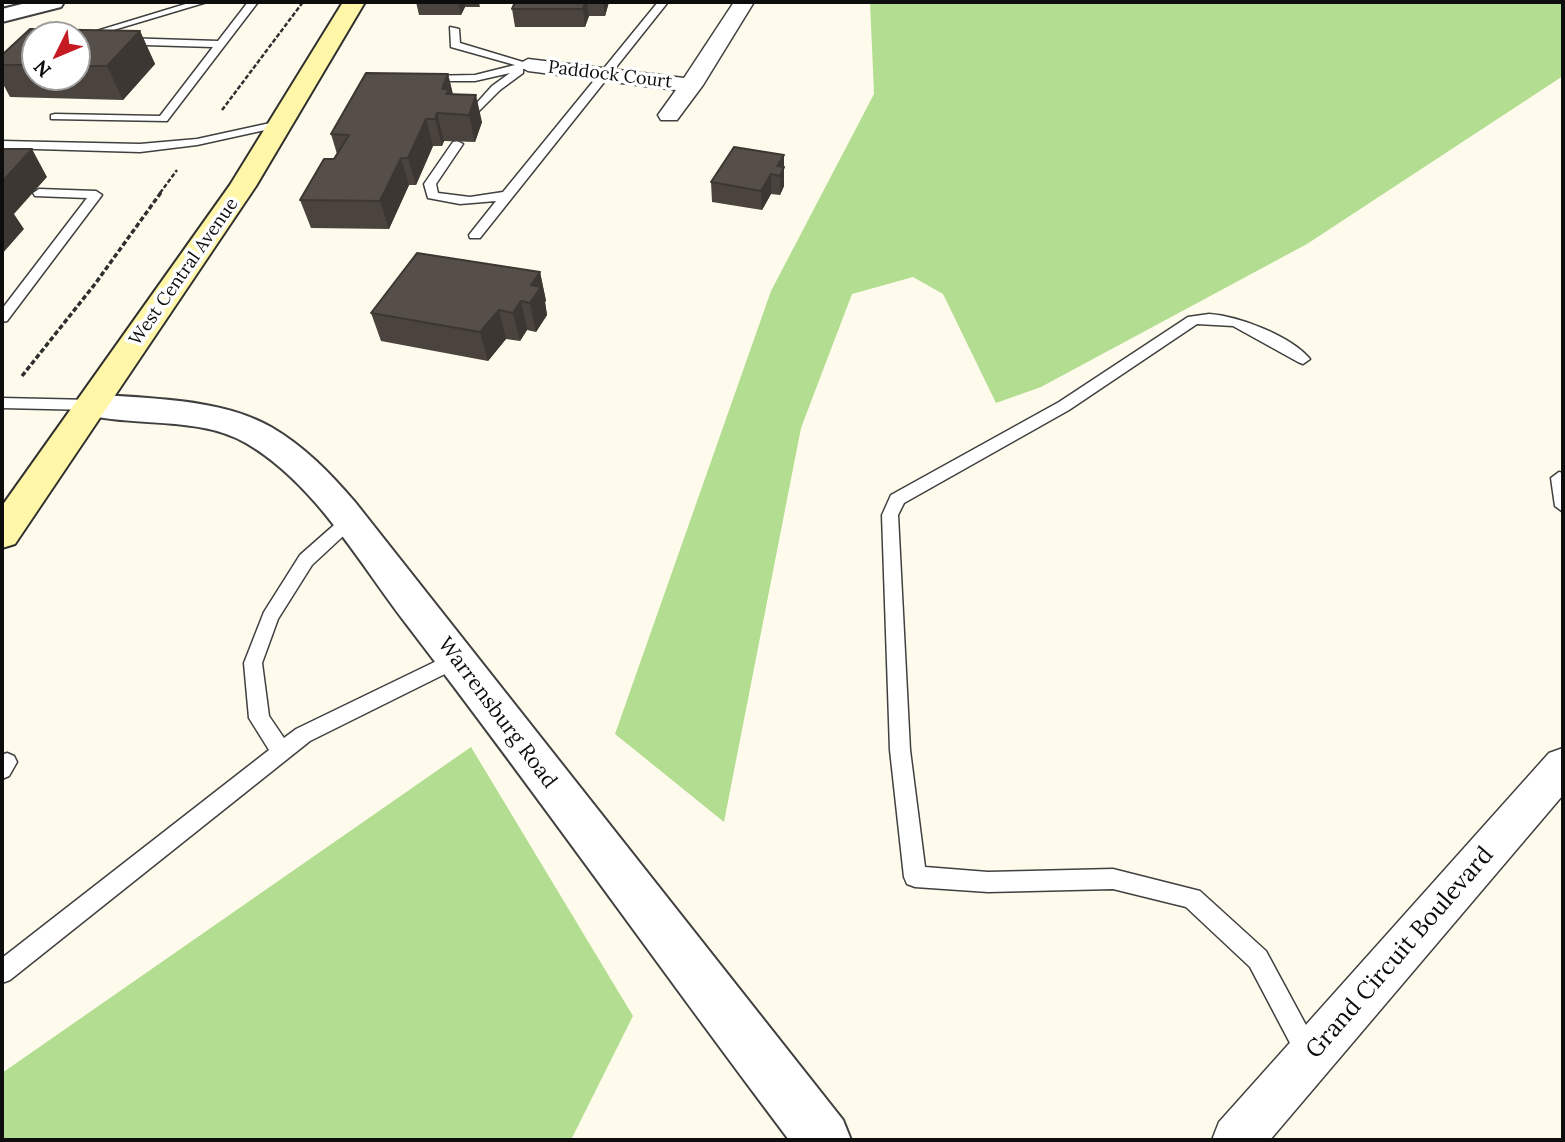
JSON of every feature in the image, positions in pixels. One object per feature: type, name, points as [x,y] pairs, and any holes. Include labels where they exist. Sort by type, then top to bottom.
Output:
[{"type":"main road","name":"West Central Avenue","points":[[2,534],[284,123],[354,2]]},
{"type":"street","points":[[2,16],[54,2]]},
{"type":"street","points":[[669,115],[692,85],[744,2]]},
{"type":"street","name":"Paddock Court","points":[[528,65],[692,85]]},
{"type":"street","name":"Warrensburg Road","points":[[92,405],[207,420],[255,433],[303,467],[458,659],[701,983],[823,1140]]},
{"type":"street","name":"Grand Circuit Boulevard","points":[[1237,1140],[1563,766]]},
{"type":"lane","points":[[91,35],[202,2]]},
{"type":"lane","points":[[55,117],[163,120],[254,2]]},
{"type":"lane","points":[[475,235],[663,2]]},
{"type":"lane","points":[[454,29],[455,45],[528,65]]},
{"type":"lane","points":[[91,39],[221,44]]},
{"type":"lane","points":[[413,78],[475,78],[528,65]]},
{"type":"lane","points":[[470,117],[496,88],[528,65]]},
{"type":"lane","points":[[2,145],[140,148],[197,142],[284,123]]},
{"type":"lane","points":[[457,144],[430,184],[432,195],[447,200],[471,201],[507,195]]},
{"type":"lane","points":[[2,318],[96,195],[39,193]]},
{"type":"lane","points":[[1303,359],[1235,319],[1212,316],[1193,320],[1064,406],[897,499],[890,515],[900,750],[915,877],[988,882],[1113,879],[1192,898],[1258,959],[1310,1056]]},
{"type":"lane","points":[[2,403],[92,405]]},
{"type":"lane","points":[[1559,478],[1563,506]]},
{"type":"lane","points":[[282,752],[259,719],[253,663],[270,617],[306,560],[348,522]]},
{"type":"lane","points":[[2,972],[303,735],[458,659]]},
{"type":"path","points":[[2,403],[95,284],[197,142],[303,2]]},
{"type":"green space","points":[[870,2],[1563,2],[1563,76],[1307,244],[1041,387],[996,403],[943,294],[913,277],[852,294],[801,428],[724,822],[615,734],[771,291],[874,94]]},
{"type":"green space","points":[[471,747],[633,1016],[571,1140],[2,1140],[2,1073]]},
{"type":"building","points":[[515,2],[585,2],[583,9],[512,9]]},
{"type":"building","points":[[91,30],[140,31],[107,66],[91,66]]},
{"type":"building","points":[[21,37],[21,65],[2,65],[2,55]]},
{"type":"building","points":[[366,73],[448,74],[442,89],[449,89],[446,94],[476,95],[469,115],[437,113],[435,119],[426,119],[408,158],[401,158],[380,201],[300,200],[324,159],[334,159],[349,135],[331,134]]},
{"type":"building","points":[[734,147],[784,155],[777,166],[784,167],[780,176],[771,174],[761,191],[711,182]]},
{"type":"building","points":[[2,149],[32,149],[2,182]]},
{"type":"building","points":[[417,253],[540,272],[531,285],[541,287],[530,303],[521,301],[513,313],[499,310],[480,332],[371,313]]}]
